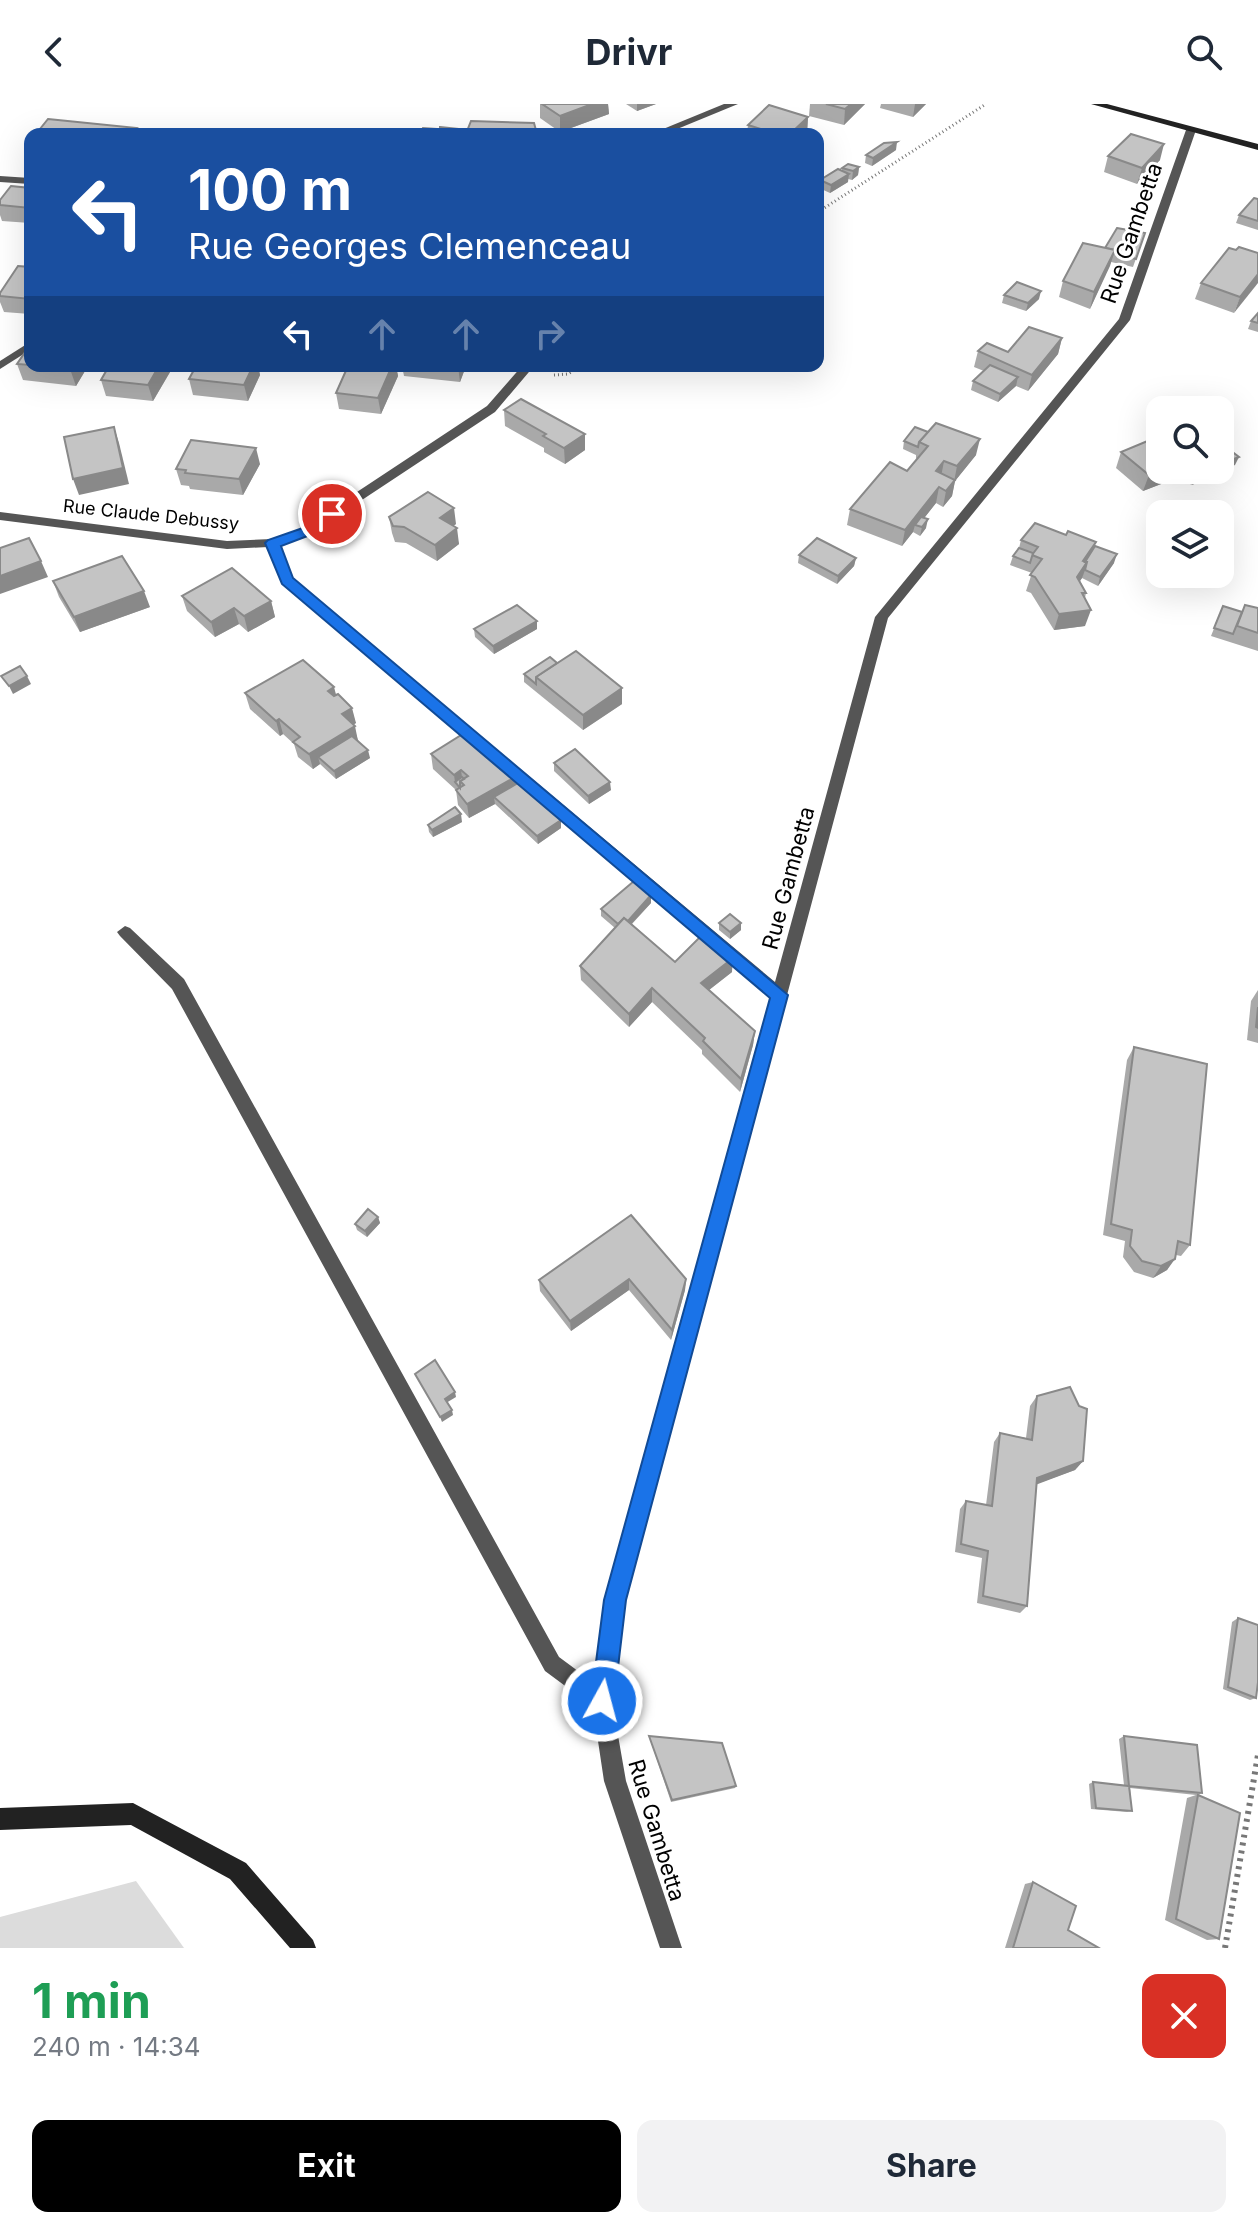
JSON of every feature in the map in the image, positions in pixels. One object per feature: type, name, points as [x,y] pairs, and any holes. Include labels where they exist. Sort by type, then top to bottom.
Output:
[{"type":"street","points":[[671,128],[733,104]]},
{"type":"street","points":[[1096,104],[1258,147]]},
{"type":"street","name":"Rue Gambetta","points":[[671,1948],[615,1781],[602,1701],[615,1600],[882,617],[1124,320],[1191,130]]},
{"type":"street","points":[[0,179],[24,181]]},
{"type":"street","points":[[0,366],[24,349]]},
{"type":"street","name":"Rue Claude Debussy","points":[[0,516],[227,545],[273,543],[305,532],[491,409],[523,372]]},
{"type":"street","points":[[273,543],[287,581],[779,995]]},
{"type":"street","points":[[125,932],[178,984],[552,1664],[602,1701]]},
{"type":"street","points":[[0,1819],[133,1814],[238,1871],[305,1948]]},
{"type":"path","points":[[824,208],[986,104]]},
{"type":"path","points":[[1225,1948],[1258,1755]]},
{"type":"shaded area","points":[[136,1881],[184,1948],[0,1948],[0,1917]]},
{"type":"building","points":[[542,104],[592,104],[560,116]]},
{"type":"building","points":[[826,104],[851,104],[845,109]]},
{"type":"building","points":[[769,105],[808,117],[796,128],[748,125]]},
{"type":"building","points":[[48,119],[137,128],[41,128]]},
{"type":"building","points":[[471,121],[534,123],[535,128],[468,128]]},
{"type":"building","points":[[1131,134],[1164,144],[1142,168],[1108,156]]},
{"type":"building","points":[[897,142],[873,158],[866,155],[884,143]]},
{"type":"building","points":[[848,164],[859,167],[853,171],[842,168]]},
{"type":"building","points":[[838,169],[849,174],[831,185],[824,182],[824,178]]},
{"type":"building","points":[[11,186],[24,187],[24,207],[0,205],[0,200]]},
{"type":"building","points":[[1254,198],[1258,199],[1258,221],[1239,215]]},
{"type":"building","points":[[1117,228],[1145,233],[1136,259],[1105,248]]},
{"type":"building","points":[[1083,243],[1115,250],[1094,292],[1063,281]]},
{"type":"building","points":[[1239,247],[1258,253],[1258,274],[1240,297],[1201,283],[1229,248],[1236,250]]},
{"type":"building","points":[[18,266],[24,266],[24,298],[0,296]]},
{"type":"building","points":[[1017,282],[1041,291],[1028,303],[1004,295]]},
{"type":"building","points":[[1029,327],[1062,338],[1032,375],[978,351],[987,343],[1008,352]]},
{"type":"building","points":[[990,365],[1018,377],[1000,394],[973,381]]},
{"type":"building","points":[[106,372],[156,372],[148,385],[101,380]]},
{"type":"building","points":[[193,372],[250,372],[244,385],[189,379]]},
{"type":"building","points":[[345,372],[389,372],[378,398],[336,393]]},
{"type":"building","points":[[521,399],[585,434],[564,448],[504,410]]},
{"type":"building","points":[[936,423],[980,439],[957,466],[944,461],[936,471],[955,480],[946,491],[939,487],[905,530],[850,509],[890,462],[907,471],[928,446],[919,442]]},
{"type":"building","points":[[114,427],[123,468],[73,479],[64,437]]},
{"type":"building","points":[[915,427],[928,432],[918,447],[904,441]]},
{"type":"building","points":[[191,440],[256,448],[239,479],[185,473],[186,470],[176,469]]},
{"type":"building","points":[[1146,442],[1146,473],[1121,452]]},
{"type":"building","points":[[428,492],[454,508],[440,518],[457,528],[435,545],[404,527],[393,526],[389,517]]},
{"type":"building","points":[[921,517],[928,519],[922,527],[915,525]]},
{"type":"building","points":[[1035,523],[1096,542],[1077,577],[1091,610],[1059,614],[1035,577],[1030,575],[1042,559],[1032,555],[1038,547],[1021,540]]},
{"type":"building","points":[[29,538],[41,561],[0,576],[0,548]]},
{"type":"building","points":[[817,538],[856,558],[838,576],[799,555]]},
{"type":"building","points":[[1095,546],[1117,554],[1100,577],[1085,570],[1085,562]]},
{"type":"building","points":[[1019,548],[1033,553],[1030,563],[1013,556]]},
{"type":"building","points":[[122,556],[144,591],[74,617],[53,581]]},
{"type":"building","points":[[232,568],[271,601],[244,616],[234,608],[211,622],[182,596]]},
{"type":"building","points":[[517,605],[537,621],[493,646],[474,629]]},
{"type":"building","points":[[1245,605],[1258,608],[1258,633],[1237,626]]},
{"type":"building","points":[[1223,606],[1242,612],[1233,634],[1214,628]]},
{"type":"building","points":[[576,651],[622,688],[583,715],[536,677]]},
{"type":"building","points":[[550,657],[557,663],[536,677],[536,684],[524,674]]},
{"type":"building","points":[[303,660],[334,687],[328,691],[334,696],[338,694],[352,708],[342,714],[355,726],[309,754],[293,742],[300,737],[279,719],[276,721],[245,693]]},
{"type":"building","points":[[20,666],[27,676],[9,686],[1,676]]},
{"type":"building","points":[[466,732],[517,776],[467,804],[456,790],[464,785],[460,781],[468,776],[461,770],[454,775],[431,754]]},
{"type":"building","points":[[352,736],[368,750],[334,771],[318,757]]},
{"type":"building","points":[[575,749],[610,782],[588,796],[554,763]]},
{"type":"building","points":[[518,783],[561,820],[537,836],[494,797]]},
{"type":"building","points":[[455,807],[461,814],[432,830],[428,825]]},
{"type":"building","points":[[634,881],[651,895],[628,921],[624,918],[618,924],[601,909]]},
{"type":"building","points":[[730,914],[741,923],[730,932],[719,923]]},
{"type":"building","points":[[624,918],[675,962],[703,934],[733,958],[701,983],[755,1031],[741,1079],[703,1041],[705,1038],[652,988],[629,1014],[580,966]]},
{"type":"building","points":[[1134,1047],[1207,1064],[1190,1245],[1178,1241],[1175,1259],[1161,1266],[1142,1261],[1130,1246],[1132,1230],[1111,1224]]},
{"type":"building","points":[[368,1209],[378,1217],[365,1231],[355,1224]]},
{"type":"building","points":[[631,1215],[686,1279],[672,1330],[629,1279],[570,1321],[539,1280]]},
{"type":"building","points":[[435,1360],[455,1392],[445,1399],[452,1410],[440,1417],[415,1374]]},
{"type":"building","points":[[1070,1387],[1079,1406],[1087,1409],[1083,1461],[1037,1478],[1027,1606],[983,1596],[988,1551],[961,1544],[966,1501],[992,1506],[1000,1433],[1032,1440],[1037,1396]]},
{"type":"building","points":[[1238,1618],[1258,1625],[1256,1698],[1228,1687]]},
{"type":"building","points":[[649,1736],[722,1743],[736,1786],[672,1800]]},
{"type":"building","points":[[1124,1736],[1197,1745],[1202,1793],[1129,1786]]},
{"type":"building","points":[[1093,1782],[1129,1786],[1132,1811],[1096,1808]]},
{"type":"building","points":[[1198,1795],[1240,1813],[1219,1939],[1176,1919]]},
{"type":"building","points":[[1033,1882],[1076,1906],[1068,1930],[1099,1948],[1013,1948]]},
{"type":"route","points":[[332,514],[305,532],[273,543],[287,581],[779,995],[615,1600],[602,1701]]}]
